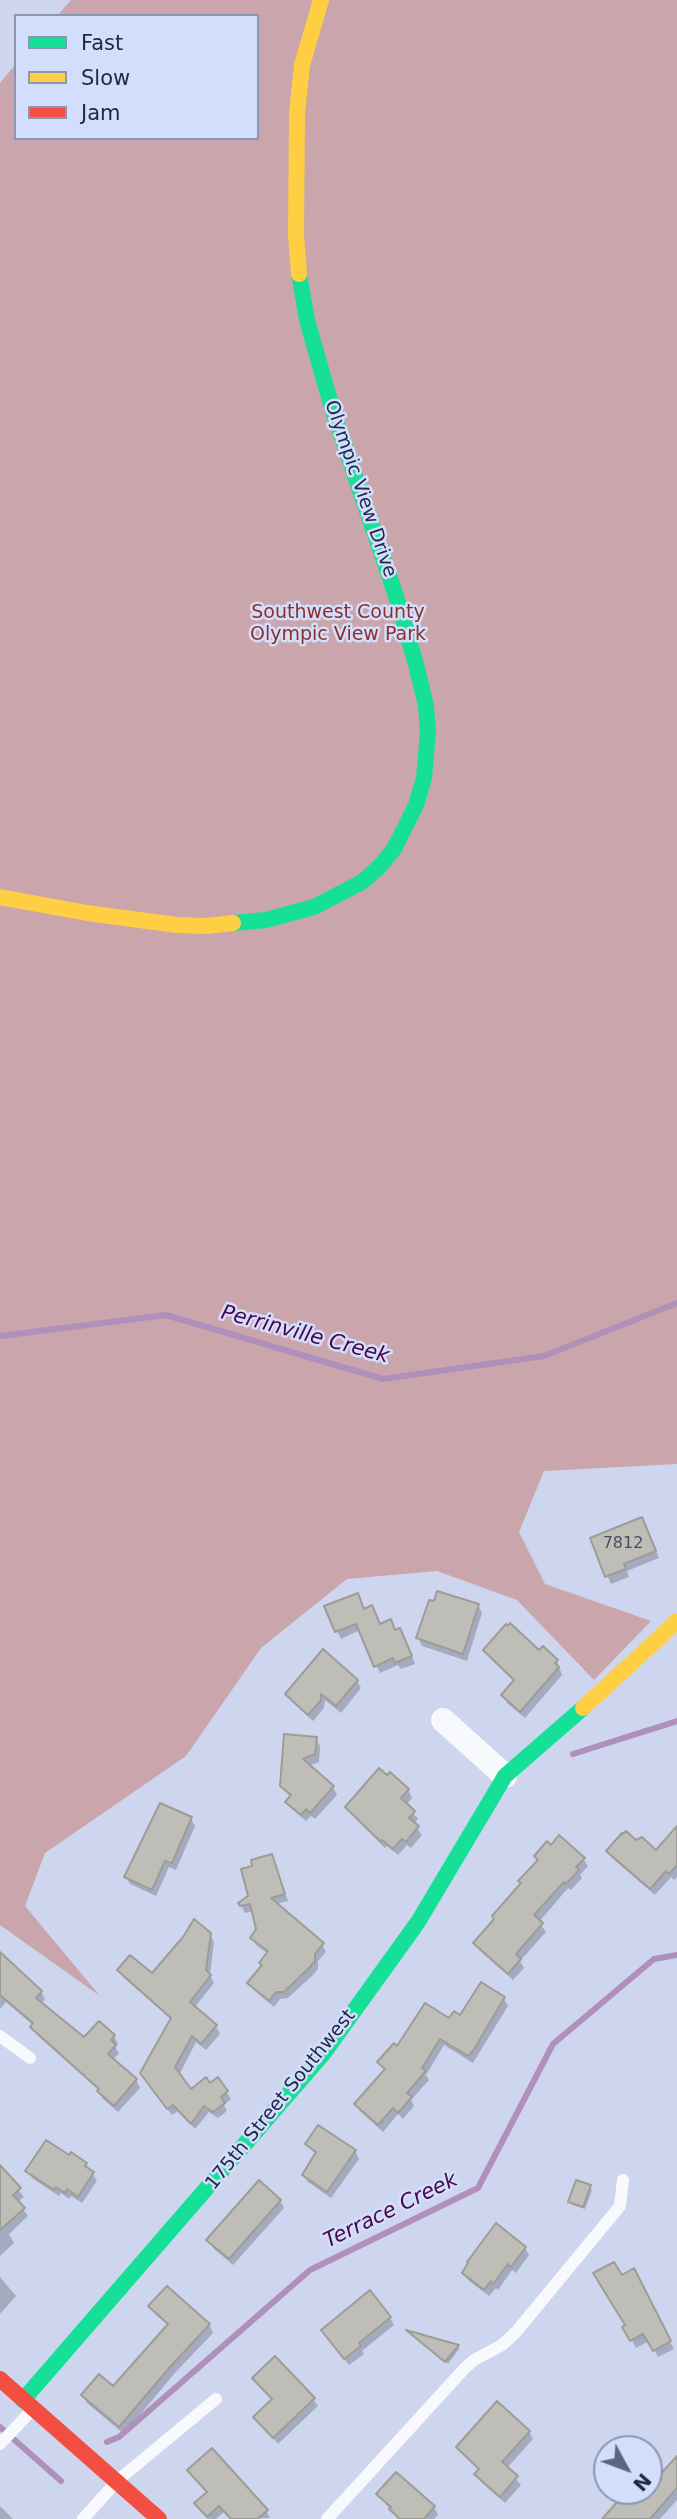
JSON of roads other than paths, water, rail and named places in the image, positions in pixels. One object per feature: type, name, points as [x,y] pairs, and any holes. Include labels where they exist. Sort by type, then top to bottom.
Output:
[{"type":"main road","name":"Olympic View Drive","points":[[0,897],[87,914],[177,925],[207,926],[266,920],[314,907],[362,882],[394,849],[416,805],[427,757],[428,732],[423,694],[398,602],[323,380],[300,284],[296,222],[296,113],[303,65],[321,0]]},
{"type":"main road","name":"175th Street Southwest","points":[[28,2404],[129,2280],[323,2054],[418,1922],[505,1776],[677,1621]]},
{"type":"main road","points":[[0,2379],[159,2519]]},
{"type":"street","points":[[443,1720],[505,1776]]},
{"type":"lane","points":[[0,2036],[30,2059]]},
{"type":"lane","points":[[327,2519],[465,2368],[502,2345],[516,2332],[620,2206],[623,2180]]},
{"type":"lane","points":[[83,2519],[117,2481],[216,2399]]},
{"type":"lane","points":[[0,2444],[28,2404]]},
{"type":"waterway","name":"Perrinville Creek","points":[[0,1336],[166,1315],[383,1379],[544,1356],[677,1303]]},
{"type":"waterway","points":[[573,1754],[677,1721]]},
{"type":"waterway","name":"Terrace Creek","points":[[107,2442],[119,2437],[310,2270],[478,2188],[553,2044],[654,1959],[677,1955]]},
{"type":"waterway","name":"Terrace Creek","points":[[0,2427],[61,2481]]},
{"type":"park label","name":"Southwest County Olympic View Park","points":[[338,624]]}]
